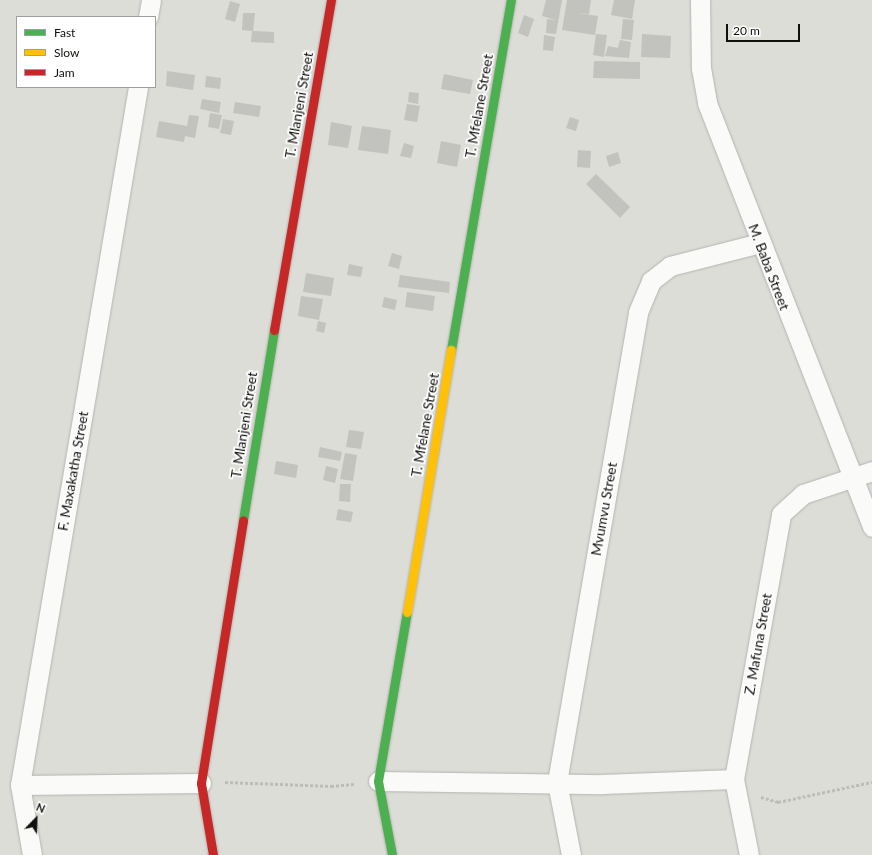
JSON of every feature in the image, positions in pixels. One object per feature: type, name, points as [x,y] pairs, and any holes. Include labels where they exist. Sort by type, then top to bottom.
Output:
[{"type":"street","points":[[148,16],[151,0]]},
{"type":"street","name":"T. Mlanjeni Street","points":[[213,855],[201,783],[255,442],[331,0]]},
{"type":"street","name":"T. Mfelane Street","points":[[392,855],[378,781],[511,0]]},
{"type":"street","name":"M. Baba Street","points":[[700,0],[701,68],[708,103],[760,244],[872,527]]},
{"type":"street","name":"F. Maxakatha Street","points":[[32,855],[20,785],[138,88]]},
{"type":"street","name":"Mvumvu Street","points":[[571,855],[557,782],[638,312],[644,292],[658,274],[670,266],[760,244]]},
{"type":"street","name":"Z. Mafuna Street","points":[[749,855],[734,779],[781,514],[803,494],[852,476],[872,471]]},
{"type":"street","points":[[378,781],[557,782],[734,779]]},
{"type":"street","points":[[20,785],[201,783]]},
{"type":"path","points":[[734,779],[755,796],[778,802],[872,782]]},
{"type":"path","points":[[201,783],[331,786],[378,781]]},
{"type":"building","points":[[546,0],[562,0],[556,34],[546,33],[547,19],[556,20],[542,16]]},
{"type":"building","points":[[567,0],[591,0],[589,14],[577,13],[598,16],[595,35],[562,30]]},
{"type":"building","points":[[614,0],[635,0],[632,19],[611,15]]},
{"type":"building","points":[[230,1],[240,4],[235,22],[225,19]]},
{"type":"building","points":[[243,13],[255,13],[253,31],[274,32],[274,43],[251,42],[252,31],[242,30]]},
{"type":"building","points":[[524,15],[534,19],[528,37],[518,33]]},
{"type":"building","points":[[623,19],[634,20],[632,40],[621,39]]},
{"type":"building","points":[[596,34],[607,35],[604,57],[593,55]]},
{"type":"building","points":[[642,34],[671,36],[670,58],[641,57]]},
{"type":"building","points":[[544,35],[555,37],[553,51],[543,50]]},
{"type":"building","points":[[620,40],[631,42],[629,58],[605,56],[608,46],[618,48]]},
{"type":"building","points":[[594,61],[640,62],[640,79],[593,78]]},
{"type":"building","points":[[167,71],[195,75],[193,90],[166,86]]},
{"type":"building","points":[[444,74],[473,80],[470,94],[441,89]]},
{"type":"building","points":[[206,76],[221,78],[220,89],[205,87]]},
{"type":"building","points":[[409,92],[419,93],[418,104],[408,102]]},
{"type":"building","points":[[202,99],[221,102],[219,113],[200,109]]},
{"type":"building","points":[[235,102],[261,106],[259,117],[233,113]]},
{"type":"building","points":[[407,104],[420,106],[417,122],[404,120]]},
{"type":"building","points":[[210,113],[222,115],[219,129],[208,127]]},
{"type":"building","points":[[189,115],[199,116],[195,138],[185,136],[184,142],[156,137],[159,121],[187,126]]},
{"type":"building","points":[[570,117],[579,120],[576,131],[566,128]]},
{"type":"building","points":[[223,119],[234,121],[231,135],[220,133]]},
{"type":"building","points":[[331,122],[352,126],[348,148],[328,145]]},
{"type":"building","points":[[362,126],[391,130],[388,154],[358,150]]},
{"type":"building","points":[[441,141],[461,145],[457,167],[437,163]]},
{"type":"building","points":[[404,143],[414,146],[411,158],[400,156]]},
{"type":"building","points":[[578,150],[591,151],[590,168],[577,167]]},
{"type":"building","points":[[618,152],[621,163],[609,167],[606,156]]},
{"type":"building","points":[[596,174],[630,207],[620,218],[586,184]]},
{"type":"building","points":[[392,253],[402,256],[399,269],[388,266]]},
{"type":"building","points":[[349,264],[363,267],[361,277],[347,275]]},
{"type":"building","points":[[306,273],[334,278],[331,296],[303,292]]},
{"type":"building","points":[[400,275],[450,282],[449,293],[398,287]]},
{"type":"building","points":[[407,292],[435,296],[433,311],[405,307]]},
{"type":"building","points":[[301,296],[323,299],[319,320],[298,316]]},
{"type":"building","points":[[384,297],[397,300],[395,310],[382,307]]},
{"type":"building","points":[[318,321],[326,323],[324,333],[316,331]]},
{"type":"building","points":[[349,430],[364,432],[361,449],[346,447]]},
{"type":"building","points":[[320,447],[342,452],[340,461],[318,457]]},
{"type":"building","points":[[345,453],[357,455],[353,481],[340,479]]},
{"type":"building","points":[[276,461],[298,465],[296,478],[274,474]]},
{"type":"building","points":[[326,466],[338,469],[335,483],[323,480]]},
{"type":"building","points":[[340,484],[351,484],[350,502],[339,501]]},
{"type":"building","points":[[338,509],[353,512],[351,522],[336,520]]},
{"type":"traffic: fast","points":[[451,350],[511,0]]},
{"type":"traffic: fast","points":[[243,520],[274,330]]},
{"type":"traffic: fast","points":[[392,855],[378,781],[407,612]]},
{"type":"traffic: slow","points":[[407,612],[451,350]]},
{"type":"traffic: jam","points":[[274,330],[331,0]]},
{"type":"traffic: jam","points":[[213,855],[201,783],[243,520]]}]
